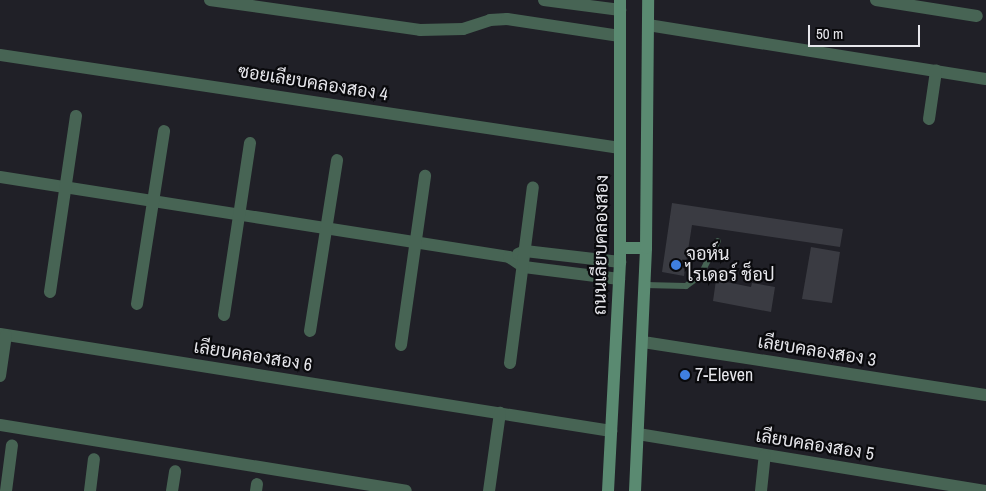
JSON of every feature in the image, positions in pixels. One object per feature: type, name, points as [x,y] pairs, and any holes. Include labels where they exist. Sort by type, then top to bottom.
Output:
[{"type":"main road","points":[[635,491],[645,286],[648,0]]},
{"type":"main road","name":"ถนนเลียบคลองสอง","points":[[608,491],[620,262],[620,5]]},
{"type":"main road","points":[[620,248],[646,248]]},
{"type":"street","points":[[210,0],[420,30],[463,29],[490,20],[507,19],[620,36]]},
{"type":"street","points":[[544,0],[620,5]]},
{"type":"street","points":[[876,0],[977,16]]},
{"type":"street","points":[[648,25],[986,79]]},
{"type":"street","name":"ซอยเลียบคลองสอง 4","points":[[0,55],[620,148]]},
{"type":"street","points":[[928,119],[936,71]]},
{"type":"street","points":[[50,292],[76,116]]},
{"type":"street","points":[[137,304],[164,131]]},
{"type":"street","points":[[224,315],[250,143]]},
{"type":"street","points":[[310,331],[336,160]]},
{"type":"street","points":[[401,346],[425,176]]},
{"type":"street","points":[[0,177],[509,257],[524,267],[619,279]]},
{"type":"street","points":[[510,363],[533,187]]},
{"type":"street","points":[[509,257],[525,251],[620,262]]},
{"type":"street","points":[[0,376],[3,334]]},
{"type":"street","name":"เลียบคลองสอง 6","points":[[3,334],[611,431]]},
{"type":"street","name":"เลียบคลองสอง 3","points":[[643,342],[986,395]]},
{"type":"street","points":[[489,491],[500,413]]},
{"type":"street","points":[[0,425],[406,491]]},
{"type":"street","name":"เลียบคลองสอง 5","points":[[638,434],[986,491]]},
{"type":"street","points":[[6,491],[12,445]]},
{"type":"street","points":[[761,491],[766,455]]},
{"type":"street","points":[[90,491],[94,459]]},
{"type":"street","points":[[172,491],[175,471]]},
{"type":"lane","points":[[645,286],[686,286],[700,276],[718,242]]},
{"type":"building","points":[[672,203],[843,229],[840,247],[692,225],[684,276],[662,272]]},
{"type":"building","points":[[811,247],[840,252],[832,303],[802,299]]},
{"type":"building","points":[[716,280],[751,287],[752,283],[775,287],[771,312],[713,301]]},
{"type":"place","name":"จอห์น ไรเดอร์ ช็อป","points":[[676,265]]},
{"type":"place","name":"7-Eleven","points":[[685,375]]}]
